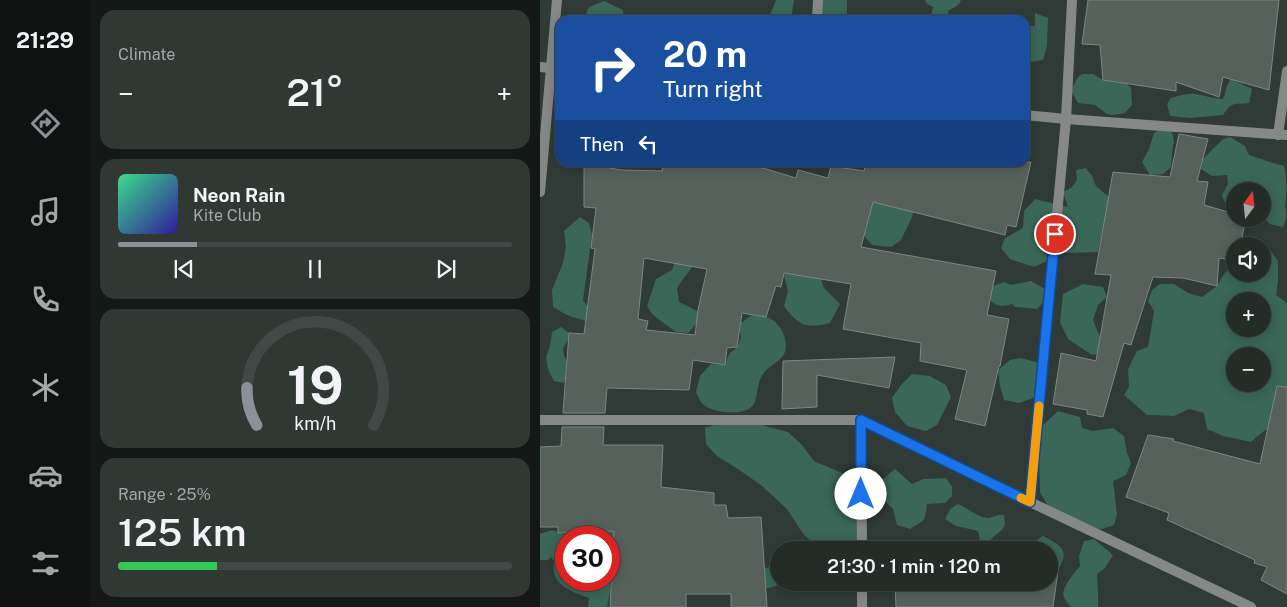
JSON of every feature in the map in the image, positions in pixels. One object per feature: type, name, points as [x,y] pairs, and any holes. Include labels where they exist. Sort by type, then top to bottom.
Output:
[{"type":"street","points":[[555,15],[557,0]]},
{"type":"street","points":[[817,15],[818,0]]},
{"type":"street","points":[[1030,502],[1066,119],[1072,0]]},
{"type":"street","points":[[540,192],[555,19]]},
{"type":"street","points":[[1030,115],[1283,135],[1287,71]]},
{"type":"street","points":[[540,420],[861,420],[1251,607]]},
{"type":"street","points":[[861,420],[862,541]]},
{"type":"street","points":[[862,591],[862,607]]},
{"type":"green space","points":[[776,0],[794,0],[792,15],[770,15]]},
{"type":"green space","points":[[820,0],[847,0],[847,15],[821,15],[818,11]]},
{"type":"green space","points":[[925,0],[961,0],[948,11],[948,15],[931,15],[933,7],[927,4]]},
{"type":"green space","points":[[604,1],[623,10],[624,15],[585,15],[589,7]]},
{"type":"green space","points":[[1035,13],[1048,18],[1047,46],[1043,60],[1031,62],[1030,26],[1035,26]]},
{"type":"green space","points":[[1082,74],[1093,74],[1105,80],[1127,84],[1131,88],[1132,105],[1125,113],[1114,115],[1107,114],[1095,105],[1078,103],[1071,90],[1078,77]]},
{"type":"green space","points":[[1231,79],[1252,89],[1249,103],[1232,105],[1223,115],[1190,118],[1170,116],[1167,104],[1171,98],[1192,94],[1223,99]]},
{"type":"green space","points":[[1161,129],[1170,130],[1173,135],[1171,167],[1163,174],[1150,175],[1142,162],[1154,133]]},
{"type":"green space","points":[[1230,137],[1245,146],[1249,155],[1284,166],[1286,214],[1283,227],[1271,224],[1271,182],[1228,182],[1227,175],[1212,176],[1201,169],[1202,160],[1223,139]]},
{"type":"green space","points":[[1086,168],[1096,186],[1109,197],[1098,252],[1065,253],[1034,267],[1010,259],[1001,248],[1005,238],[1023,228],[1024,211],[1035,199],[1068,207],[1063,192],[1071,188],[1077,180],[1076,170]]},
{"type":"green space","points":[[1226,188],[1226,203],[1224,201],[1222,195]]},
{"type":"green space","points":[[877,191],[917,200],[912,217],[901,240],[891,247],[872,245],[863,235]]},
{"type":"green space","points":[[580,217],[589,223],[592,235],[583,300],[587,306],[601,311],[594,323],[572,317],[553,307],[552,290],[563,263],[566,246],[564,231]]},
{"type":"green space","points":[[790,248],[817,269],[824,288],[840,304],[830,323],[809,326],[794,318],[784,306],[788,291],[784,276]]},
{"type":"green space","points":[[679,250],[694,264],[677,288],[679,302],[697,311],[699,321],[688,333],[676,332],[653,315],[647,306],[656,279],[672,270]]},
{"type":"green space","points":[[1271,252],[1278,261],[1276,295],[1287,303],[1287,425],[1271,427],[1251,442],[1223,436],[1207,429],[1204,413],[1189,409],[1174,416],[1147,415],[1124,395],[1129,387],[1128,369],[1137,351],[1148,347],[1154,311],[1148,301],[1152,290],[1160,284],[1174,284],[1188,293],[1202,297],[1217,286],[1226,272],[1226,282],[1271,282]]},
{"type":"green space","points":[[1031,281],[1047,290],[1046,299],[1037,309],[1015,307],[1012,304],[998,305],[986,297],[993,286],[1004,282],[1011,285]]},
{"type":"green space","points":[[1083,284],[1103,287],[1107,297],[1098,305],[1093,320],[1100,337],[1103,353],[1092,355],[1068,339],[1060,322],[1063,294]]},
{"type":"green space","points":[[752,315],[765,316],[776,323],[786,342],[785,352],[781,359],[763,374],[754,404],[750,408],[737,412],[722,412],[708,408],[701,402],[696,392],[700,376],[711,364],[725,365],[729,354],[737,347],[741,338],[741,323]]},
{"type":"green space","points":[[561,327],[569,333],[568,340],[563,348],[567,361],[564,383],[554,381],[548,369],[546,357],[552,332]]},
{"type":"green space","points":[[1021,358],[1036,362],[1041,368],[1041,395],[1019,403],[1004,400],[998,370],[1010,360]]},
{"type":"green space","points":[[912,374],[930,376],[946,385],[951,397],[937,425],[926,431],[907,426],[895,412],[892,398]]},
{"type":"green space","points":[[1058,411],[1080,417],[1082,428],[1093,431],[1113,428],[1124,436],[1131,463],[1126,475],[1113,481],[1117,514],[1114,525],[1102,529],[1084,528],[1052,513],[1040,492],[1039,455],[1033,441],[1043,425]]},
{"type":"green space","points":[[728,420],[750,420],[788,432],[802,445],[814,461],[849,476],[862,491],[858,541],[812,541],[804,535],[787,509],[762,486],[717,456],[706,444],[705,428]]},
{"type":"green space","points":[[895,469],[912,484],[923,479],[946,478],[952,487],[952,496],[945,503],[927,504],[924,520],[910,529],[897,525],[893,509],[885,501],[882,480]]},
{"type":"green space","points":[[958,504],[985,518],[1004,515],[1003,528],[990,541],[980,541],[978,531],[956,526],[945,519],[953,507]]},
{"type":"green space","points":[[614,522],[614,526],[606,526]]},
{"type":"green space","points":[[552,530],[555,531],[555,576],[554,561],[551,557],[548,560],[540,560],[540,534]]},
{"type":"green space","points":[[1043,536],[1052,541],[1036,541]]},
{"type":"green space","points":[[1094,539],[1113,555],[1105,568],[1097,574],[1098,607],[1071,607],[1063,594],[1064,590],[1080,566],[1079,556],[1084,541]]},
{"type":"green space","points":[[1058,545],[1064,554],[1058,569]]},
{"type":"green space","points":[[770,566],[770,587],[756,586],[758,569]]},
{"type":"green space","points":[[571,591],[610,591],[607,607],[588,607],[589,598]]},
{"type":"building","points":[[1088,0],[1279,0],[1269,90],[1223,77],[1219,97],[1176,82],[1176,91],[1103,80],[1100,45],[1082,44]]},
{"type":"building","points":[[1179,134],[1208,139],[1197,181],[1208,182],[1204,205],[1226,211],[1226,228],[1244,228],[1242,237],[1226,237],[1226,259],[1219,258],[1217,286],[1183,278],[1153,277],[1131,345],[1124,343],[1103,417],[1087,414],[1087,410],[1053,404],[1061,353],[1096,361],[1111,275],[1095,274],[1113,172],[1170,177]]},
{"type":"building","points":[[584,167],[662,171],[663,167],[760,167],[796,178],[798,170],[828,178],[831,167],[864,171],[865,167],[1030,167],[1016,227],[1007,225],[1005,235],[873,202],[861,247],[996,271],[987,315],[1009,319],[1000,366],[985,426],[955,419],[967,370],[920,361],[921,343],[843,329],[851,284],[784,273],[781,287],[776,286],[766,317],[742,313],[737,347],[727,348],[725,365],[693,360],[689,390],[607,388],[605,413],[563,413],[569,333],[584,334],[595,249],[591,248],[596,208],[584,207]],"holes":[[[644,258],[707,269],[698,310],[695,335],[646,330],[648,321],[638,319]]]},
{"type":"building","points":[[895,357],[889,388],[817,375],[817,407],[782,409],[783,361]]},
{"type":"building","points":[[1277,386],[1287,387],[1287,594],[1261,580],[1267,567],[1254,563],[1255,560],[1167,520],[1169,513],[1126,497],[1148,435],[1174,439],[1173,441],[1260,464]]},
{"type":"building","points":[[562,427],[604,427],[603,445],[663,445],[661,487],[714,493],[714,505],[726,505],[728,518],[761,517],[767,607],[731,607],[731,594],[686,594],[686,607],[610,607],[611,591],[620,591],[620,526],[540,527],[540,447],[561,446]]},
{"type":"building","points":[[895,591],[1055,591],[1053,607],[896,607]]},
{"type":"slow traffic","points":[[1021,498],[1030,502],[1039,406]]},
{"type":"route","points":[[861,494],[861,420],[1030,502],[1055,234]]}]
